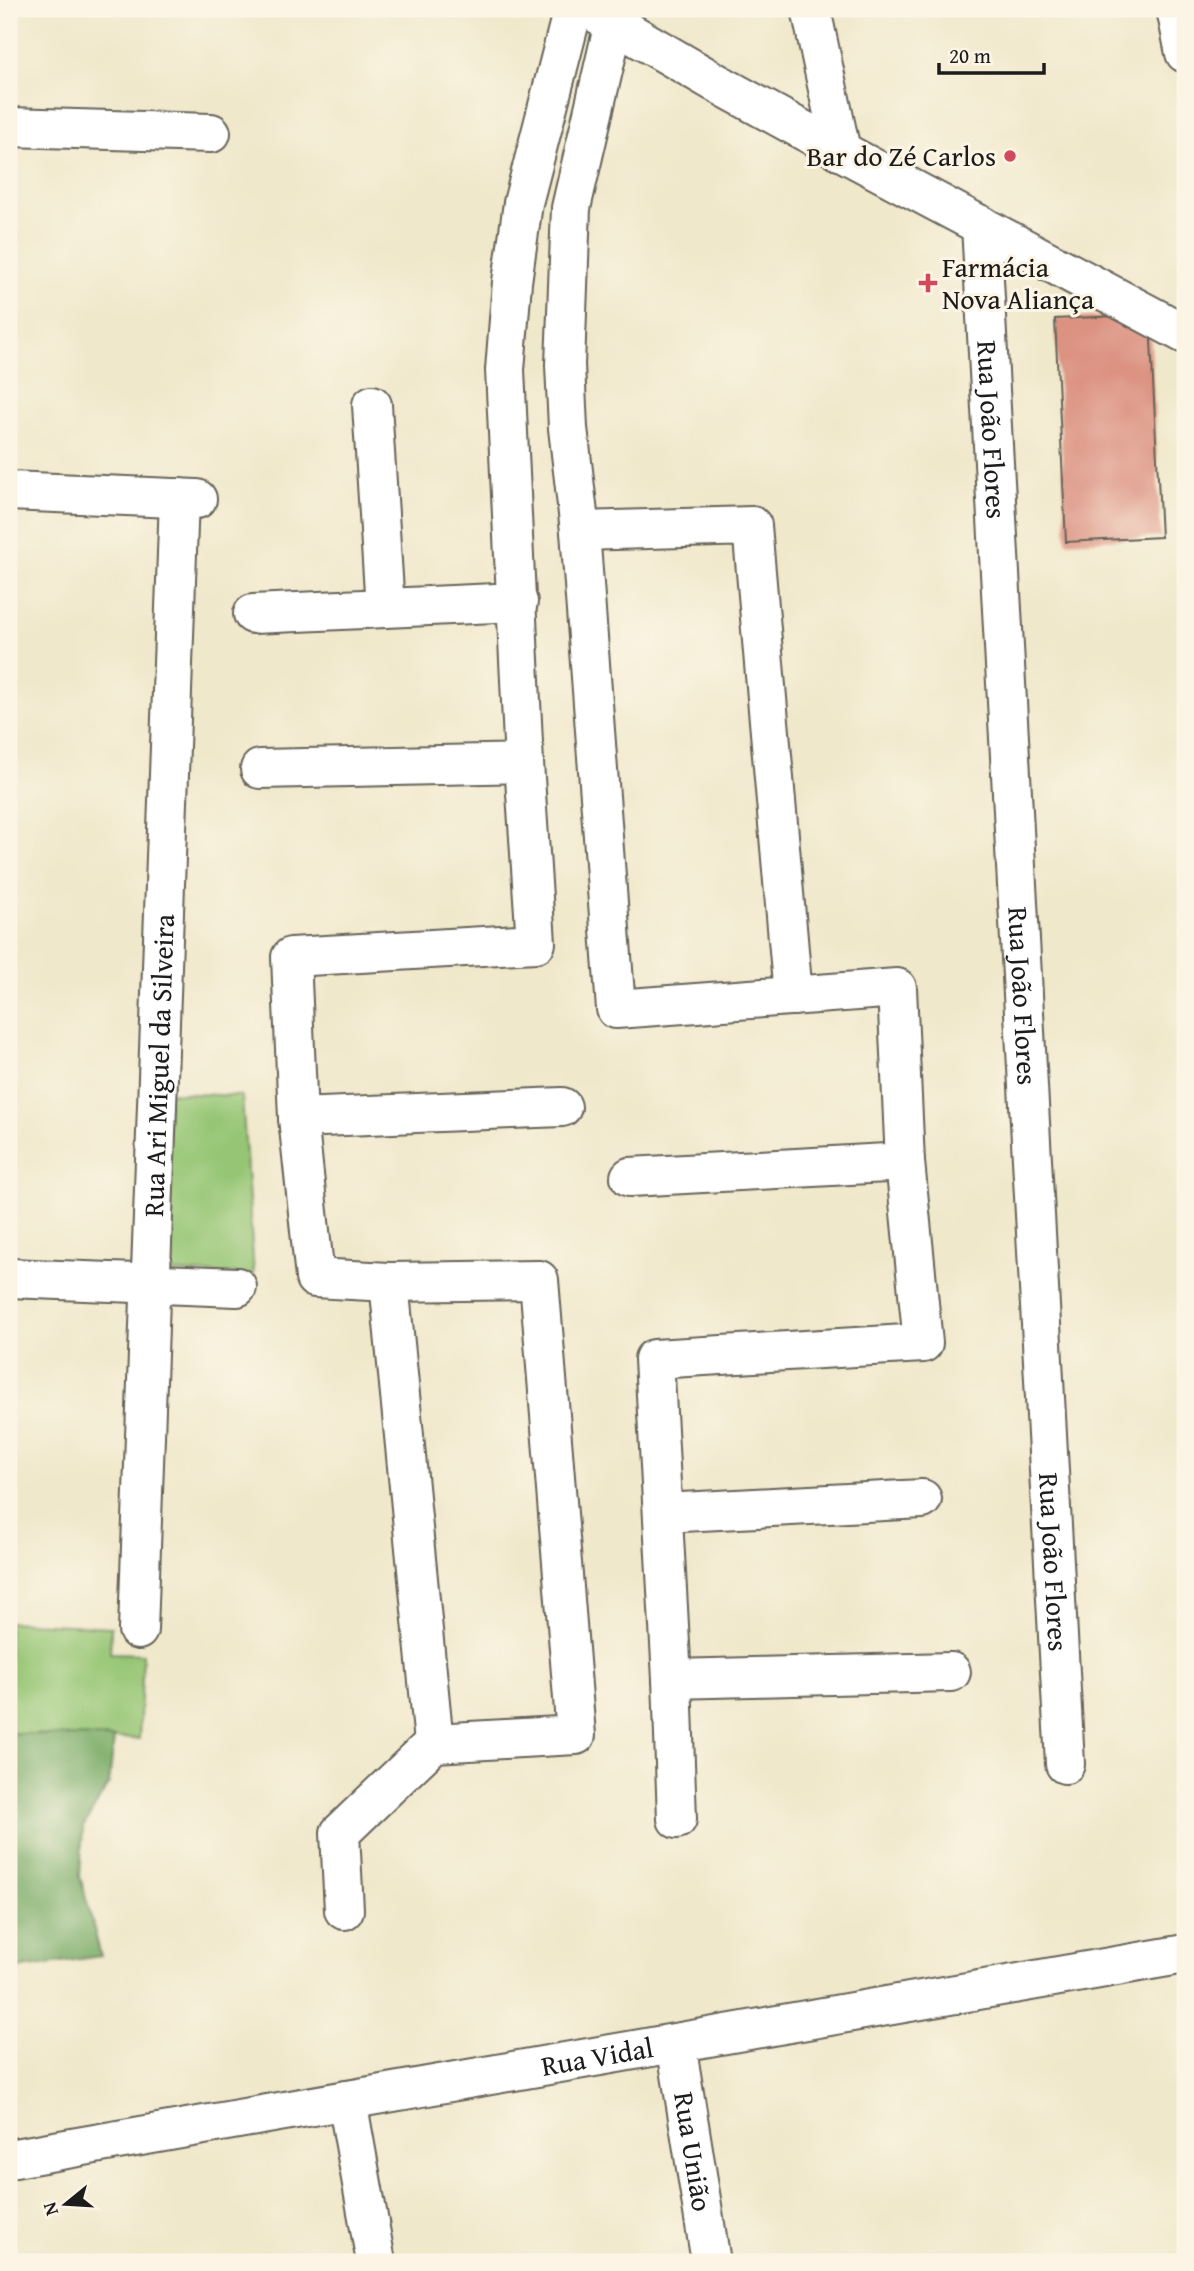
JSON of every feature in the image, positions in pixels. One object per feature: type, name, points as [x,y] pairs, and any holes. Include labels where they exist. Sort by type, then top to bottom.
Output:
[{"type":"street","points":[[344,1910],[340,1833],[434,1743],[576,1735],[539,1280],[389,1282],[315,1278],[298,1118],[291,957],[536,943],[524,763],[505,370],[512,282],[523,204],[573,9]]},
{"type":"street","points":[[811,9],[841,151]]},
{"type":"street","points":[[1176,9],[1185,53]]},
{"type":"street","points":[[677,1819],[654,1359],[923,1343],[905,1162],[897,988],[615,1009],[580,531],[568,428],[565,365],[571,208],[602,16],[841,151],[1185,334]]},
{"type":"street","points":[[9,127],[211,133]]},
{"type":"street","name":"Rua João Flores","points":[[981,225],[1065,1764]]},
{"type":"street","points":[[372,405],[385,608]]},
{"type":"street","name":"Rua Ari Miguel da Silveira","points":[[9,491],[188,499],[151,1283],[138,1630]]},
{"type":"street","points":[[580,531],[752,526],[793,996]]},
{"type":"street","points":[[253,614],[518,602]]},
{"type":"street","points":[[260,769],[524,763]]},
{"type":"street","points":[[298,1118],[562,1107]]},
{"type":"street","points":[[630,1177],[905,1162]]},
{"type":"street","points":[[9,1278],[236,1287]]},
{"type":"street","points":[[389,1282],[434,1743]]},
{"type":"street","points":[[663,1513],[922,1499]]},
{"type":"street","points":[[672,1679],[951,1672]]},
{"type":"street","name":"Rua Vidal","points":[[9,2159],[1185,1954]]},
{"type":"street","name":"Rua União","points":[[676,2043],[711,2262]]},
{"type":"street","points":[[347,2100],[376,2262]]},
{"type":"green space","points":[[169,1093],[242,1096],[254,1275],[163,1272]]},
{"type":"green space","points":[[9,1622],[111,1627],[110,1653],[143,1654],[139,1739],[9,1733]]},
{"type":"green space","points":[[9,1733],[114,1738],[109,1783],[83,1827],[80,1876],[101,1956],[9,1970]]},
{"type":"building","points":[[1140,315],[1150,322],[1161,537],[1066,542],[1055,319]]},
{"type":"place","name":"Bar do Zé Carlos","points":[[1010,156]]},
{"type":"place","name":"Farmácia Nova Aliança","points":[[928,283]]}]
